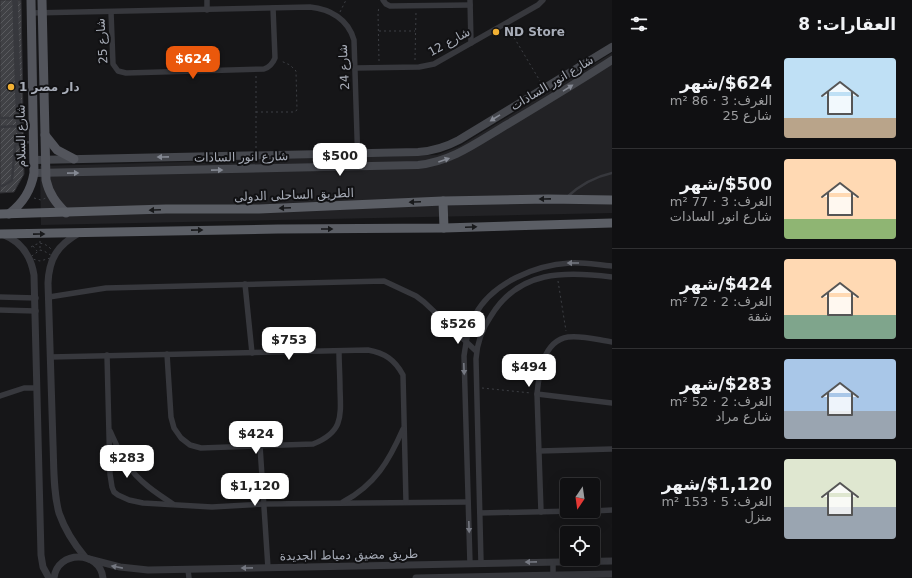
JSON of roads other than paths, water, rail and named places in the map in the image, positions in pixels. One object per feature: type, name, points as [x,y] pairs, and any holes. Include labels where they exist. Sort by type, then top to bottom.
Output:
[{"type":"highway","name":"الطريق الساحلى الدولى","points":[[4,214],[166,209],[259,209],[442,201],[565,199],[612,200]]},
{"type":"highway","points":[[442,201],[444,228]]},
{"type":"highway","points":[[1,234],[444,228],[612,223]]},
{"type":"main road","name":"شارع السلام","points":[[4,214],[18,206],[27,194],[34,173],[30,0]]},
{"type":"main road","name":"شارع السلام","points":[[42,0],[46,173],[48,186],[52,195],[57,204],[66,213]]},
{"type":"main road","name":"شارع انور السادات","points":[[34,160],[358,154],[418,152],[439,149],[459,140],[612,47]]},
{"type":"main road","name":"شارع انور السادات","points":[[34,173],[358,167],[418,165],[442,161],[457,154],[611,62]]},
{"type":"main road","points":[[546,86],[555,96]]},
{"type":"main road","points":[[45,135],[56,150],[74,159]]},
{"type":"main road","points":[[198,157],[200,170]]},
{"type":"street","points":[[15,0],[18,128]]},
{"type":"street","points":[[207,0],[207,10]]},
{"type":"street","name":"شارع 12","points":[[355,68],[424,67],[434,64],[538,5],[544,0]]},
{"type":"street","points":[[384,1],[390,6],[470,3],[471,43]]},
{"type":"street","name":"شارع 24","points":[[31,13],[273,8],[316,8],[330,12],[338,17],[348,27],[354,45],[358,167]]},
{"type":"street","name":"شارع 25","points":[[111,12],[113,64],[120,72],[126,73],[268,68],[274,61],[275,54],[273,8]]},
{"type":"street","points":[[79,233],[63,244],[55,255],[49,275],[50,356],[56,497],[59,513],[73,543],[87,558],[98,565],[102,572],[103,578]]},
{"type":"street","points":[[1,234],[12,238],[27,254],[34,275],[36,298],[41,555],[43,566],[49,578]]},
{"type":"street","points":[[470,564],[464,356],[466,340],[475,315],[482,305],[499,289],[524,273],[556,264],[571,262],[612,266]]},
{"type":"street","points":[[481,563],[476,387],[476,351],[480,336],[495,308],[516,289],[529,282],[542,277],[557,274],[586,273],[612,277]]},
{"type":"street","points":[[49,297],[106,288],[384,281],[416,296],[437,313],[476,351]]},
{"type":"street","points":[[245,284],[252,353]]},
{"type":"street","points":[[0,297],[36,298]]},
{"type":"street","points":[[0,310],[36,311]]},
{"type":"street","points":[[541,512],[538,378],[542,364],[548,351],[556,343],[567,337],[578,337],[612,342]]},
{"type":"street","points":[[50,356],[368,350],[379,352],[389,357],[397,365],[403,375],[406,502]]},
{"type":"street","points":[[167,354],[171,417],[174,428],[181,438],[190,445],[201,448],[313,444],[324,440],[333,432],[339,422],[341,410],[339,351]]},
{"type":"street","points":[[107,355],[110,474],[114,492],[129,500],[143,503],[212,507],[264,504],[468,502]]},
{"type":"street","points":[[0,396],[24,388],[37,388]]},
{"type":"street","points":[[538,394],[612,403]]},
{"type":"street","points":[[340,503],[356,495],[384,466],[404,427]]},
{"type":"street","points":[[109,429],[127,465],[141,481],[174,505]]},
{"type":"street","points":[[260,446],[268,568]]},
{"type":"street","points":[[539,451],[612,449]]},
{"type":"street","points":[[600,511],[612,510]]},
{"type":"street","points":[[480,513],[560,511]]},
{"type":"street","points":[[54,578],[57,567],[63,561],[72,558],[87,558]]},
{"type":"street","name":"طريق مضيق دمياط الجديدة","points":[[87,558],[115,566],[139,570],[612,561]]},
{"type":"street","points":[[553,562],[553,577]]},
{"type":"street","points":[[188,570],[188,578]]},
{"type":"street","name":"طريق مضيق دمياط الجديدة","points":[[416,578],[553,577],[612,574]]},
{"type":"lane","points":[[0,118],[18,118]]},
{"type":"lane","points":[[0,127],[18,128]]},
{"type":"lane","points":[[0,186],[12,180],[15,146],[18,143],[34,142]]},
{"type":"lane","points":[[565,199],[580,186],[596,178],[612,173]]},
{"type":"place","name":"ND Store","points":[[496,32]]},
{"type":"place","name":"دار مصر 1","points":[[11,87]]}]
